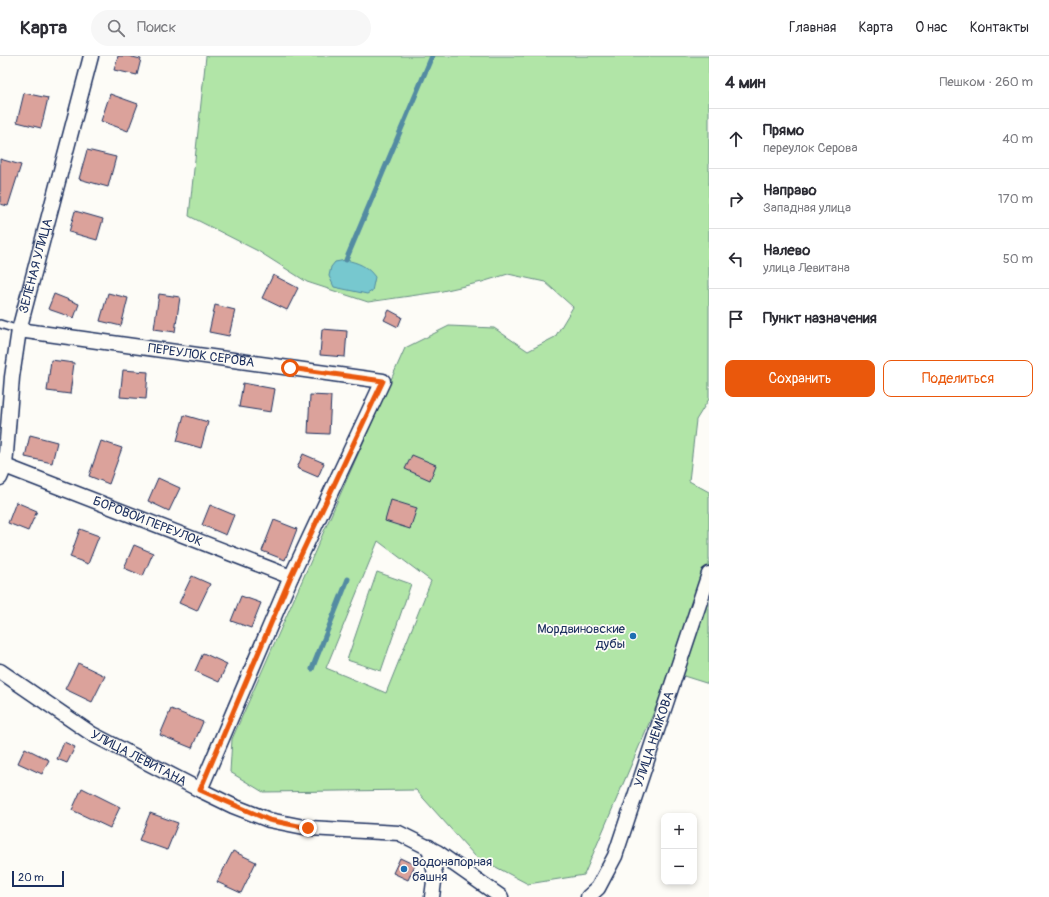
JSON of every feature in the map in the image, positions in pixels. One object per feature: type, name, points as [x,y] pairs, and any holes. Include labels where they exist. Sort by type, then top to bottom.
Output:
[{"type":"street","name":"ЗЕЛЁНАЯ УЛИЦА","points":[[3,472],[12,377],[19,330],[91,56]]},
{"type":"street","name":"ПЕРЕУЛОК СЕРОВА","points":[[19,330],[383,381],[291,576]]},
{"type":"street","name":"БОРОВОЙ ПЕРЕУЛОК","points":[[3,472],[291,576]]},
{"type":"street","name":"УЛИЦА НЕМКОВА","points":[[588,897],[598,888],[615,856],[709,574]]},
{"type":"street","points":[[200,790],[291,576]]},
{"type":"street","name":"УЛИЦА ЛЕВИТАНА","points":[[0,671],[92,734],[200,790],[269,820],[308,828],[399,833],[429,847],[502,897]]},
{"type":"street","points":[[429,847],[435,874],[432,897]]},
{"type":"lane","points":[[0,324],[19,330]]},
{"type":"green space","points":[[206,56],[709,56],[709,399],[696,420],[689,481],[709,492],[709,684],[671,672],[584,875],[528,884],[475,856],[416,790],[263,792],[230,772],[232,739],[405,348],[449,326],[494,328],[528,351],[555,337],[573,307],[545,282],[508,274],[482,282],[438,292],[368,302],[307,282],[258,251],[189,216]],"holes":[[[378,541],[431,581],[386,693],[326,668]]]},
{"type":"green space","points":[[377,572],[411,584],[381,671],[347,660]]},
{"type":"water","points":[[346,260],[355,262],[372,273],[375,277],[372,291],[367,294],[334,287],[329,276],[331,267],[335,262]]},
{"type":"building","points":[[118,56],[128,56],[141,59],[137,75],[114,70]]},
{"type":"building","points":[[24,93],[48,98],[41,128],[17,122]]},
{"type":"building","points":[[110,94],[138,104],[128,131],[101,121]]},
{"type":"building","points":[[87,150],[116,157],[108,187],[79,179]]},
{"type":"building","points":[[0,159],[21,165],[8,206],[0,204]]},
{"type":"building","points":[[75,211],[103,219],[97,240],[69,232]]},
{"type":"building","points":[[273,275],[298,288],[287,310],[262,298]]},
{"type":"building","points":[[108,293],[128,298],[121,326],[100,321]]},
{"type":"building","points":[[54,294],[79,304],[74,318],[48,309]]},
{"type":"building","points":[[159,294],[180,297],[175,332],[154,329]]},
{"type":"building","points":[[215,305],[235,310],[229,336],[209,332]]},
{"type":"building","points":[[389,310],[402,317],[398,327],[384,320]]},
{"type":"building","points":[[322,329],[347,331],[345,357],[320,355]]},
{"type":"building","points":[[51,360],[74,363],[70,394],[47,391]]},
{"type":"building","points":[[123,370],[148,372],[146,399],[120,397]]},
{"type":"building","points":[[243,383],[275,389],[271,412],[239,407]]},
{"type":"building","points":[[310,395],[331,396],[329,434],[308,433]]},
{"type":"building","points":[[184,415],[208,422],[201,448],[177,441]]},
{"type":"building","points":[[30,435],[57,442],[52,463],[25,457]]},
{"type":"building","points":[[101,441],[122,448],[109,484],[89,476]]},
{"type":"building","points":[[303,454],[324,463],[318,477],[297,468]]},
{"type":"building","points":[[412,455],[436,465],[430,480],[405,469]]},
{"type":"building","points":[[158,478],[180,488],[169,511],[148,501]]},
{"type":"building","points":[[391,500],[417,508],[410,529],[385,521]]},
{"type":"building","points":[[16,502],[37,511],[28,531],[8,523]]},
{"type":"building","points":[[210,505],[234,515],[226,535],[202,525]]},
{"type":"building","points":[[274,520],[297,529],[285,560],[262,551]]},
{"type":"building","points":[[80,529],[99,536],[88,564],[70,557]]},
{"type":"building","points":[[134,545],[153,553],[143,576],[124,568]]},
{"type":"building","points":[[192,576],[210,584],[197,611],[179,603]]},
{"type":"building","points":[[241,596],[261,603],[251,628],[231,621]]},
{"type":"building","points":[[203,653],[227,664],[219,682],[195,671]]},
{"type":"building","points":[[78,663],[105,676],[92,702],[65,689]]},
{"type":"building","points":[[171,709],[203,722],[192,748],[160,735]]},
{"type":"building","points":[[64,742],[75,747],[67,763],[57,759]]},
{"type":"building","points":[[25,748],[49,760],[42,774],[18,763]]},
{"type":"building","points":[[82,788],[120,807],[110,828],[72,810]]},
{"type":"building","points":[[150,813],[178,823],[167,850],[139,840]]},
{"type":"building","points":[[233,851],[256,862],[241,893],[217,882]]},
{"type":"building","name":"Водонапорная башня","points":[[400,858],[415,865],[408,880],[393,873]]},
{"type":"waterway","points":[[346,260],[432,56]]},
{"type":"waterway","points":[[312,669],[348,579]]},
{"type":"place","name":"Мордвиновские дубы","points":[[633,636]]},
{"type":"place","name":"Водонапорная башня","points":[[404,869]]},
{"type":"route","points":[[290,368],[383,381],[291,576],[200,790],[233,806],[269,820],[308,828]]}]
